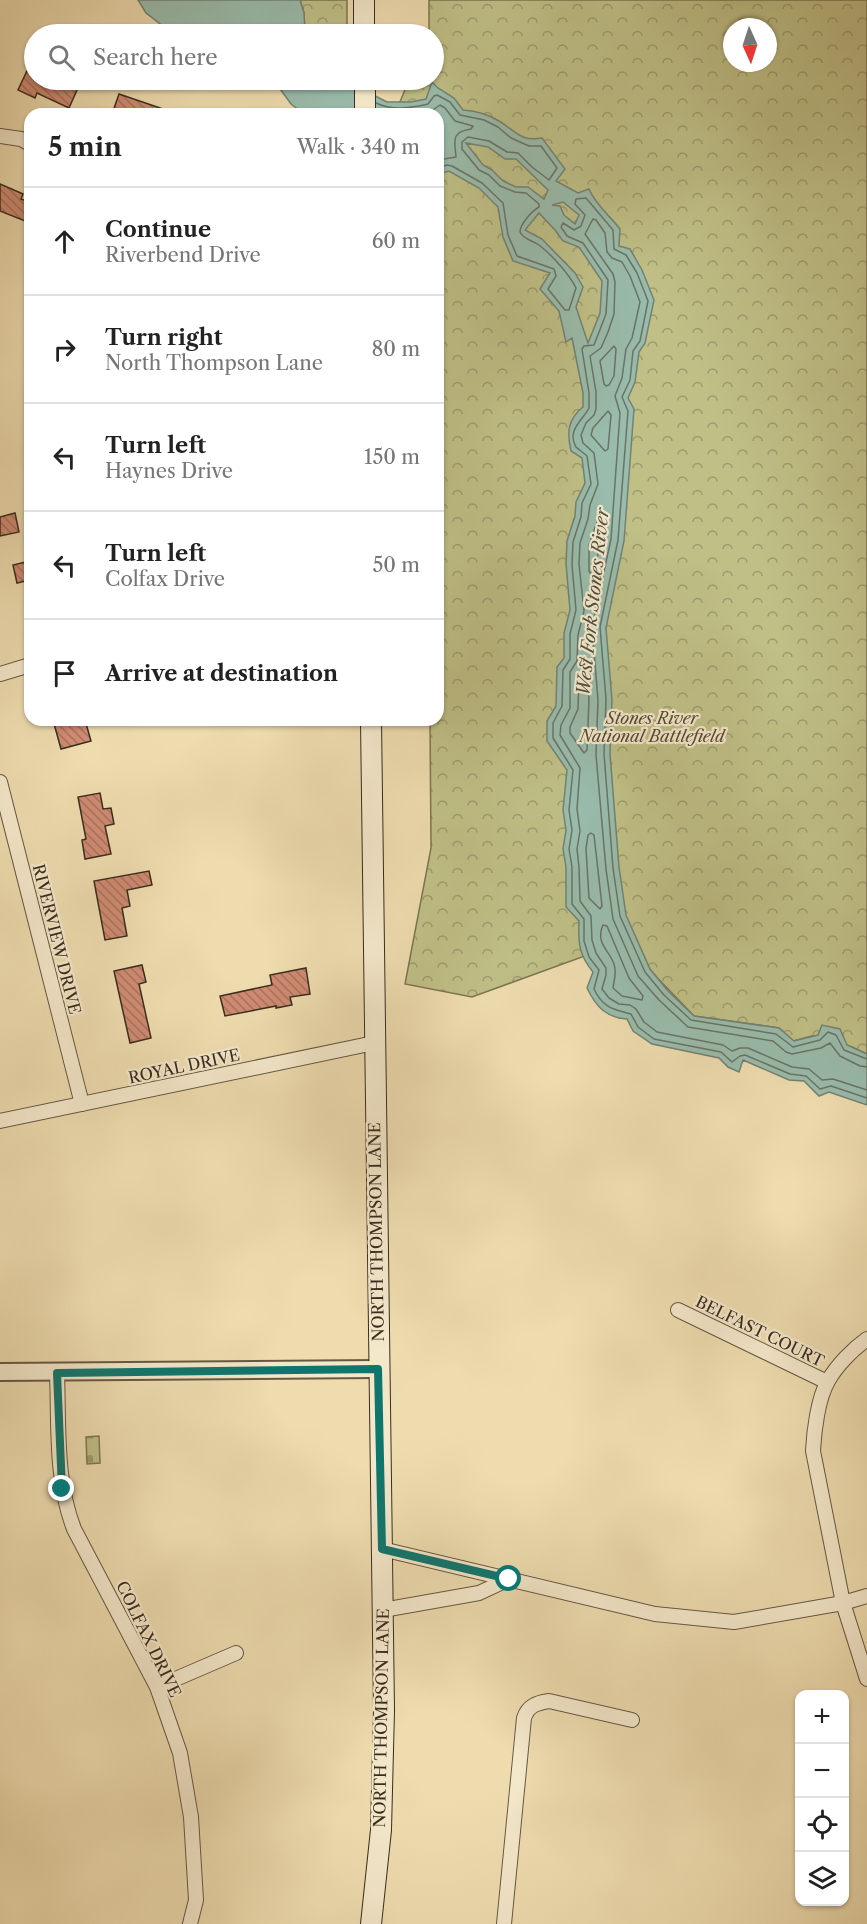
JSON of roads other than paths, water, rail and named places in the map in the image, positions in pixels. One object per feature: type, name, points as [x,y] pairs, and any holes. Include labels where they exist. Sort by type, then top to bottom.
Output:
[{"type":"main road","points":[[364,0],[364,24]]},
{"type":"main road","points":[[365,90],[365,108]]},
{"type":"main road","name":"NORTH THOMPSON LANE","points":[[371,726],[384,1710],[381,1830],[371,1924]]},
{"type":"street","points":[[0,136],[24,141]]},
{"type":"street","points":[[0,674],[24,667]]},
{"type":"street","name":"RIVERVIEW DRIVE","points":[[0,782],[82,1104]]},
{"type":"street","name":"ROYAL DRIVE","points":[[0,1121],[374,1043]]},
{"type":"street","name":"BELFAST COURT","points":[[678,1310],[827,1382]]},
{"type":"street","points":[[867,1339],[850,1353],[827,1382],[815,1426],[813,1450],[843,1603],[867,1679]]},
{"type":"street","points":[[0,1372],[378,1369]]},
{"type":"street","name":"COLFAX DRIVE","points":[[57,1373],[62,1489],[67,1509],[80,1539],[157,1687],[180,1753],[191,1816],[196,1900],[190,1924]]},
{"type":"street","points":[[382,1549],[655,1614],[734,1622],[843,1603],[867,1596]]},
{"type":"street","points":[[383,1610],[479,1593],[509,1579]]},
{"type":"street","points":[[157,1687],[236,1653]]},
{"type":"street","points":[[504,1924],[524,1718],[527,1710],[536,1703],[549,1701],[632,1720]]},
{"type":"water","points":[[138,0],[300,0],[305,24],[160,24],[146,13]]},
{"type":"water","name":"West Fork Stones River","points":[[281,90],[364,90],[387,102],[411,102],[426,99],[429,90],[441,90],[454,98],[463,110],[491,116],[523,137],[542,138],[565,169],[556,181],[578,193],[589,189],[599,205],[620,229],[619,246],[630,249],[642,270],[654,300],[645,343],[639,352],[635,382],[628,398],[634,409],[624,541],[606,628],[612,700],[610,754],[619,867],[626,915],[650,969],[668,991],[694,1016],[779,1028],[794,1041],[818,1035],[822,1025],[840,1029],[847,1045],[867,1054],[867,1105],[829,1092],[819,1096],[804,1081],[789,1080],[743,1060],[739,1072],[728,1067],[719,1058],[652,1044],[633,1031],[627,1019],[608,1014],[590,995],[587,988],[593,972],[580,948],[579,921],[566,907],[566,867],[563,849],[566,830],[563,810],[567,770],[547,741],[547,721],[556,706],[557,667],[564,658],[564,633],[570,610],[566,564],[567,541],[575,516],[576,502],[585,483],[582,458],[571,451],[569,438],[571,422],[583,407],[583,393],[572,338],[566,342],[559,311],[540,289],[550,273],[513,261],[503,237],[498,207],[479,188],[449,171],[444,172],[444,108],[296,108]],"holes":[[[466,143],[488,147],[505,159],[516,159],[548,190],[544,199],[528,187],[516,187],[503,181],[483,165]],[[563,202],[579,215],[575,224],[564,215],[560,206],[552,205]],[[539,213],[563,241],[579,247],[602,281],[600,313],[588,343],[576,307],[583,287],[575,273],[542,239],[525,230]]]},
{"type":"park label","name":"Stones River National Battlefield","points":[[652,727]]}]
